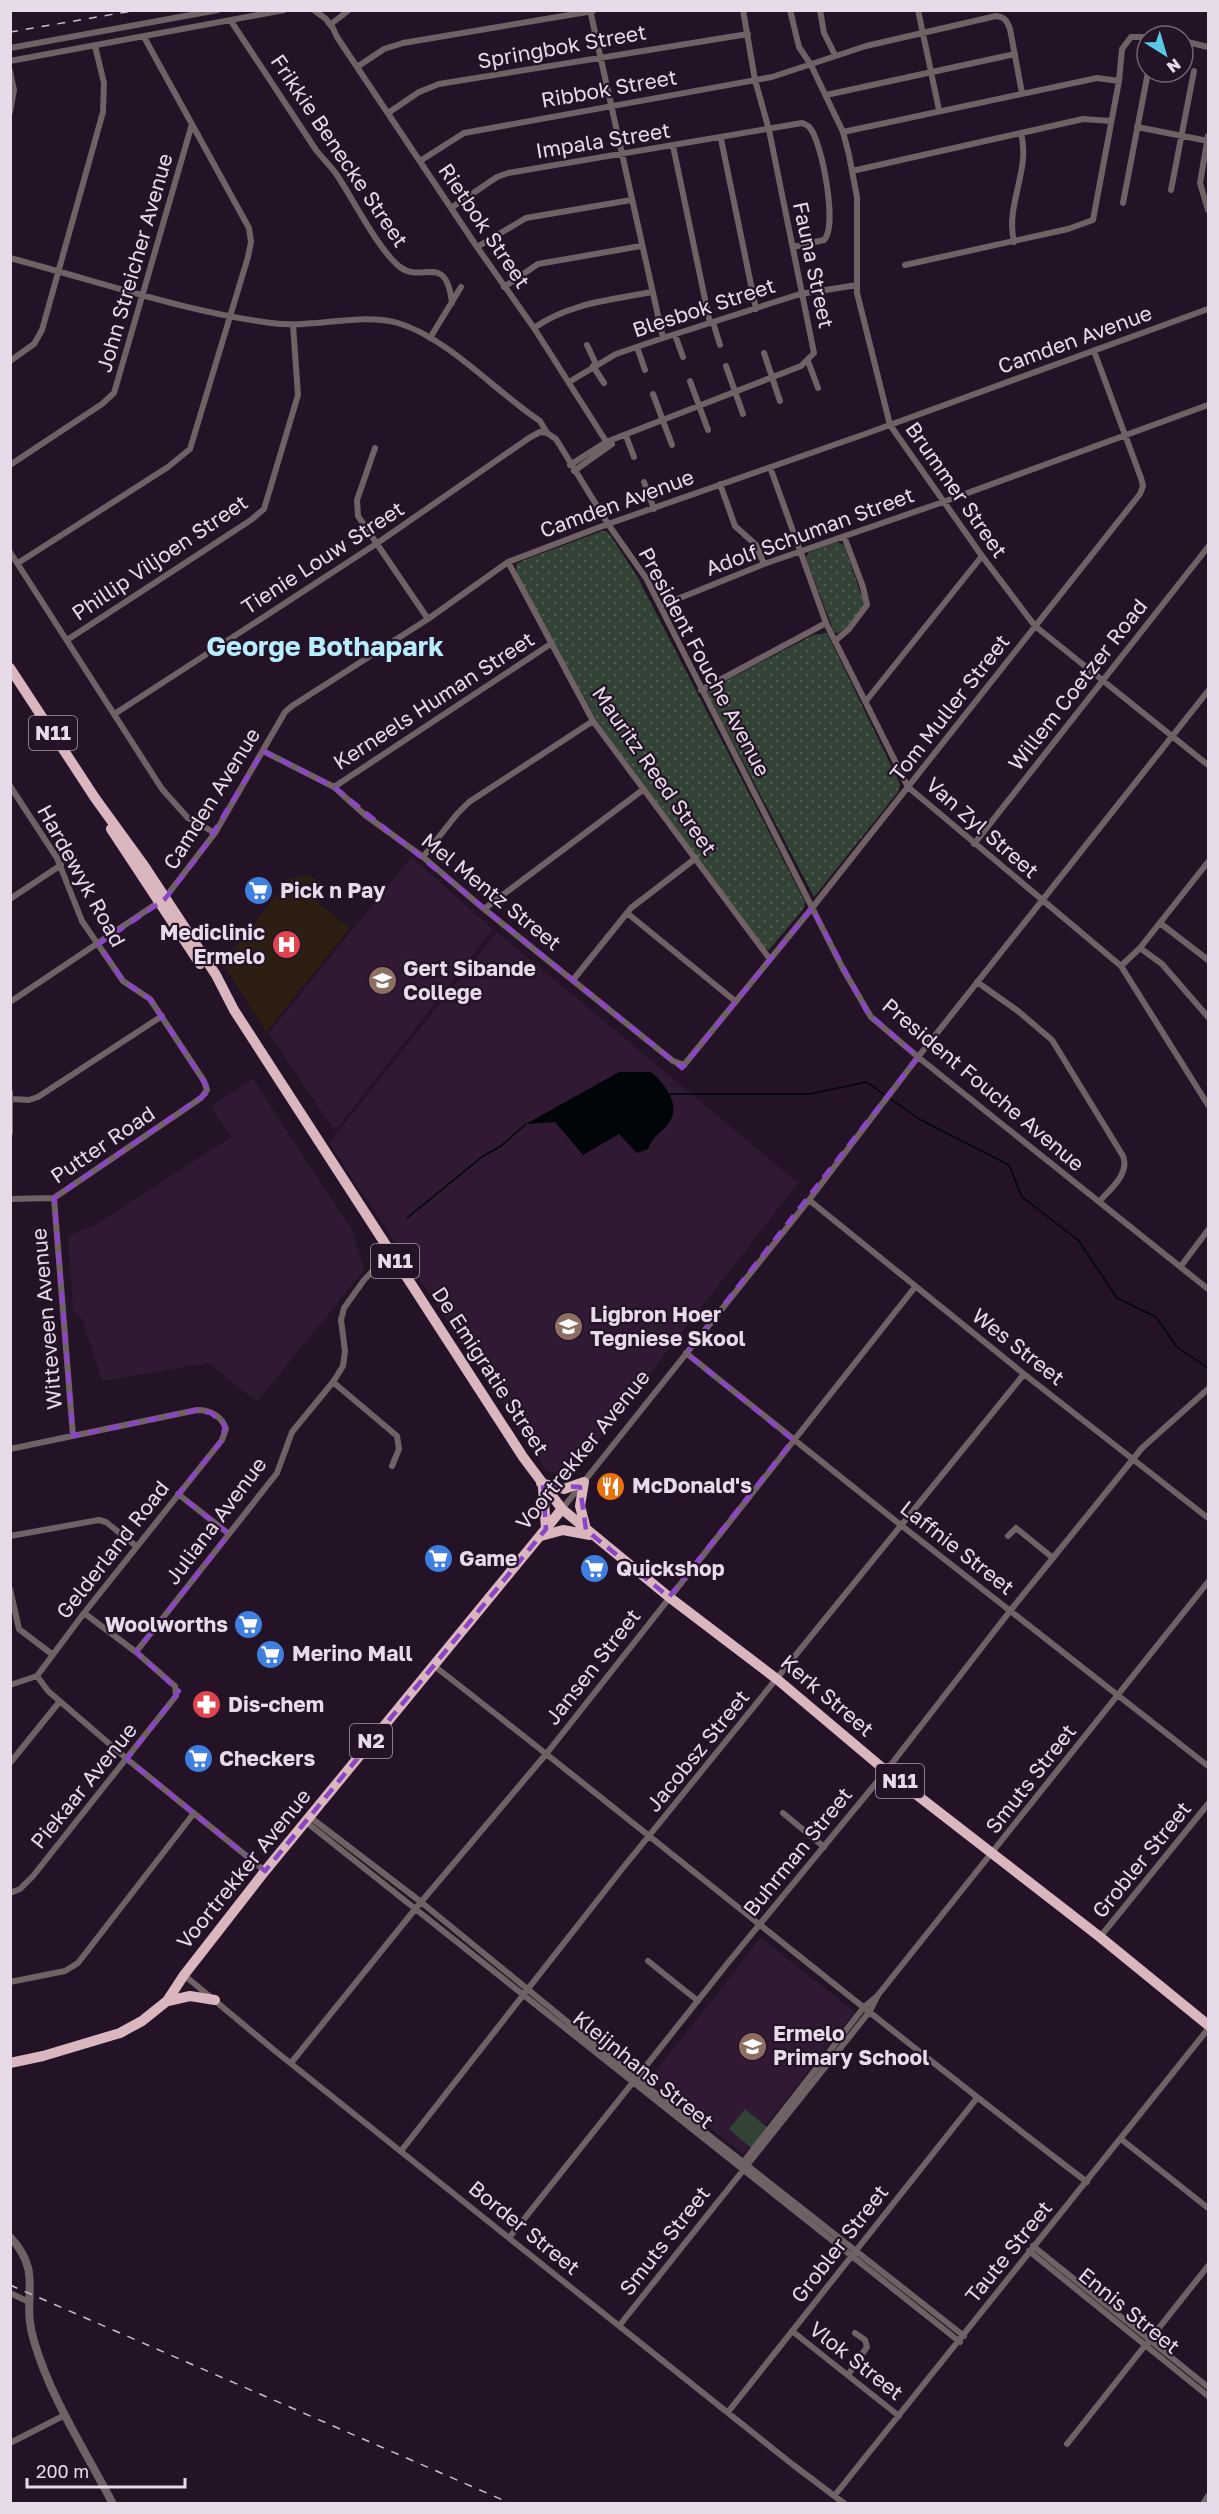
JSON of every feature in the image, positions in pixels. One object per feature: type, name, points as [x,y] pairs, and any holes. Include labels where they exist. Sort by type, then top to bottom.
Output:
[{"type":"highway","name":"De Emigratie Street","points":[[10,668],[542,1485],[562,1509]]},
{"type":"highway","points":[[584,1482],[579,1506],[590,1533],[563,1530],[542,1533],[542,1485],[564,1489],[584,1482]]},
{"type":"highway","name":"Kerk Street","points":[[562,1509],[669,1597],[778,1680],[886,1771],[1100,1937],[1209,2026]]},
{"type":"highway","name":"Voortrekker Avenue","points":[[184,1975],[432,1665],[562,1509]]},
{"type":"highway","name":"N2","points":[[10,2056],[33,2051],[54,2051],[93,2043],[120,2033],[142,2021],[167,2001],[184,1975]]},
{"type":"highway","points":[[167,2001],[190,1996],[215,2000]]},
{"type":"highway","name":"N2","points":[[10,2063],[43,2056],[54,2051]]},
{"type":"street","points":[[10,48],[218,10]]},
{"type":"street","points":[[10,61],[284,10]]},
{"type":"street","name":"Rietbok Street","points":[[314,10],[332,27],[477,247],[534,328],[607,444]]},
{"type":"street","points":[[332,27],[332,22],[349,10]]},
{"type":"street","name":"Fauna Street","points":[[572,468],[607,444],[801,366],[808,361],[814,349],[800,294],[793,247],[769,130],[755,80],[743,10]]},
{"type":"street","name":"Brummer Street","points":[[790,10],[799,47],[811,65],[843,132],[852,171],[858,217],[858,299],[890,425],[943,502],[1035,626],[1209,765]]},
{"type":"street","points":[[820,10],[824,33],[834,55]]},
{"type":"street","points":[[918,10],[939,110]]},
{"type":"street","points":[[357,67],[384,49],[398,44],[591,11],[610,106],[663,338]]},
{"type":"street","name":"Ribbok Street","points":[[420,161],[464,133],[755,80],[811,65],[834,55],[996,16],[1002,17],[1010,29],[1015,54]]},
{"type":"street","name":"Frikkie Benecke Street","points":[[231,21],[398,267],[408,272],[428,271],[441,275],[450,288],[452,303]]},
{"type":"street","name":"Springbok Street","points":[[388,113],[418,92],[439,84],[600,56],[748,34]]},
{"type":"street","points":[[905,265],[1014,242],[1068,229],[1093,220],[1119,81],[1122,49],[1126,42],[1135,36]]},
{"type":"street","points":[[18,563],[63,536],[187,453],[195,436],[248,257],[251,242],[249,228],[144,37]]},
{"type":"street","points":[[10,361],[23,354],[38,339],[105,102],[96,46]]},
{"type":"street","points":[[826,95],[1015,54],[1022,93]]},
{"type":"street","points":[[10,71],[14,90],[10,112]]},
{"type":"street","points":[[843,132],[1097,78],[1119,81]]},
{"type":"street","points":[[1123,203],[1146,84]]},
{"type":"street","points":[[1171,190],[1191,84]]},
{"type":"street","points":[[852,171],[1083,118],[1111,121]]},
{"type":"street","name":"Impala Street","points":[[451,208],[497,177],[508,173],[720,139],[802,123],[810,128],[816,141],[829,195],[831,216],[828,237],[793,247]]},
{"type":"street","name":"John Streicher Avenue","points":[[10,465],[112,396],[121,373],[141,296],[192,124]]},
{"type":"street","points":[[1137,127],[1208,139],[1200,183],[1209,210]]},
{"type":"street","points":[[1014,242],[1011,219],[1024,153],[1021,133]]},
{"type":"street","points":[[720,139],[756,309]]},
{"type":"street","points":[[673,146],[712,322],[720,345]]},
{"type":"street","points":[[477,247],[526,218],[631,200]]},
{"type":"street","points":[[504,287],[538,264],[641,246]]},
{"type":"street","name":"President Fouche Avenue","points":[[10,258],[141,296],[229,315],[292,325],[387,320],[399,323],[430,338],[540,421],[547,433],[556,439],[608,524],[646,578],[700,690],[867,1012],[918,1057],[1209,1289]]},
{"type":"street","name":"Blesbok Street","points":[[569,382],[595,365],[663,338],[800,294],[857,285]]},
{"type":"street","points":[[430,338],[461,287]]},
{"type":"street","points":[[534,328],[554,315],[579,306],[652,292]]},
{"type":"street","name":"Camden Avenue","points":[[10,1002],[162,901],[215,833],[285,712],[428,619],[508,562],[1209,309]]},
{"type":"street","name":"Phillip Viljoen Street","points":[[67,640],[251,520],[264,509],[298,395],[292,325]]},
{"type":"street","points":[[675,335],[682,357]]},
{"type":"street","points":[[587,345],[604,383]]},
{"type":"street","points":[[637,347],[645,370]]},
{"type":"street","name":"Tom Muller Street","points":[[690,1060],[1142,490],[1141,478],[1094,351]]},
{"type":"street","points":[[764,354],[780,400]]},
{"type":"street","points":[[808,361],[818,388]]},
{"type":"street","points":[[726,366],[743,414]]},
{"type":"street","points":[[690,381],[708,430]]},
{"type":"street","points":[[653,394],[672,446]]},
{"type":"street","name":"Adolf Schuman Street","points":[[660,606],[764,564],[943,502],[1209,405]]},
{"type":"street","name":"Tienie Louw Street","points":[[116,713],[376,544],[529,438],[540,432],[547,433]]},
{"type":"street","points":[[623,437],[634,457]]},
{"type":"street","points":[[375,448],[356,508],[358,516],[428,619]]},
{"type":"street","name":"Van Zyl Street","points":[[770,467],[826,623],[908,787],[1121,966],[1209,1105]]},
{"type":"street","points":[[644,482],[654,509]]},
{"type":"street","points":[[720,484],[735,526],[758,548],[764,564]]},
{"type":"street","points":[[835,640],[849,629],[867,605],[863,587],[844,536]]},
{"type":"street","name":"Willem Coetzer Road","points":[[974,844],[1209,548]]},
{"type":"street","points":[[10,552],[116,713],[162,789],[188,818],[215,833]]},
{"type":"street","points":[[866,701],[982,556]]},
{"type":"street","name":"Mauritz Reed Street","points":[[508,562],[593,721],[769,958]]},
{"type":"street","points":[[700,690],[826,623]]},
{"type":"street","name":"Kerneels Human Street","points":[[334,787],[552,643]]},
{"type":"street","name":"Voortrekker Avenue","points":[[562,1509],[809,1200],[918,1057],[1209,691]]},
{"type":"street","points":[[423,857],[456,814],[470,802],[593,721]]},
{"type":"street","name":"Mel Mentz Street","points":[[263,751],[334,787],[365,815],[423,857],[678,1065],[684,1065],[690,1060]]},
{"type":"street","points":[[484,909],[644,789]]},
{"type":"street","name":"Hardewyk Road","points":[[12,790],[49,844],[61,866],[77,912],[123,981],[148,997],[162,1016],[205,1084],[205,1095]]},
{"type":"street","points":[[573,980],[627,913],[696,858]]},
{"type":"street","points":[[1121,966],[1140,948],[1209,862]]},
{"type":"street","points":[[10,899],[61,866]]},
{"type":"street","points":[[627,913],[735,1001]]},
{"type":"street","points":[[1160,923],[1209,960]]},
{"type":"street","points":[[1140,948],[1162,964],[1209,1017]]},
{"type":"street","points":[[977,982],[1018,1011],[1052,1040],[1123,1156],[1124,1172],[1099,1202]]},
{"type":"street","points":[[10,1132],[11,1095],[29,1100],[38,1097],[162,1016]]},
{"type":"street","name":"Putter Road","points":[[10,1199],[54,1198],[205,1095]]},
{"type":"street","name":"Witteveen Avenue","points":[[54,1198],[73,1436]]},
{"type":"street","name":"Wes Street","points":[[809,1200],[1024,1374],[1209,1518]]},
{"type":"street","points":[[1181,1266],[1209,1230]]},
{"type":"street","name":"Juliana Avenue","points":[[136,1652],[274,1479],[292,1432],[333,1382],[343,1366],[345,1358],[341,1320],[344,1308],[364,1280],[390,1253]]},
{"type":"street","name":"Jansen Street","points":[[291,2063],[416,1908],[547,1753],[915,1287]]},
{"type":"street","name":"Laffnie Street","points":[[686,1353],[793,1440],[1209,1766]]},
{"type":"street","name":"Jacobsz Street","points":[[401,2151],[650,1836],[1024,1374]]},
{"type":"street","points":[[333,1382],[397,1436],[399,1449],[392,1466]]},
{"type":"street","name":"Buhrman Street","points":[[509,2238],[634,2080],[886,1771],[1010,1611],[1142,1448],[1209,1389]]},
{"type":"street","name":"Gelderland Road","points":[[37,1676],[136,1545],[224,1437],[226,1429],[223,1422],[211,1413],[197,1410],[73,1436]]},
{"type":"street","points":[[10,1449],[73,1436]]},
{"type":"street","points":[[178,1494],[229,1534]]},
{"type":"street","points":[[10,1536],[99,1520],[106,1522],[136,1545]]},
{"type":"street","points":[[1008,1536],[1016,1528],[1053,1558]]},
{"type":"street","name":"Smuts Street","points":[[744,2167],[864,2007],[878,1995],[1209,1582]]},
{"type":"street","points":[[10,1589],[19,1629],[53,1655]]},
{"type":"street","points":[[84,1613],[136,1652]]},
{"type":"street","name":"Piekaar Avenue","points":[[10,1893],[20,1889],[33,1876],[171,1704],[177,1693],[173,1684],[136,1652]]},
{"type":"street","points":[[432,1665],[547,1753],[977,2098],[1087,2182]]},
{"type":"street","points":[[10,1685],[37,1676],[60,1701],[127,1759],[265,1871]]},
{"type":"street","points":[[10,1763],[60,1701]]},
{"type":"street","name":"Grobler Street","points":[[1100,1937],[1209,1804]]},
{"type":"street","points":[[783,1813],[824,1847]]},
{"type":"street","points":[[10,1982],[65,1971],[78,1963],[194,1814]]},
{"type":"street","name":"Kleijnhans Street","points":[[308,1819],[421,1902],[634,2080],[962,2339]]},
{"type":"street","name":"Kleijnhans Street","points":[[308,1819],[416,1908],[526,1992]]},
{"type":"street","points":[[648,1961],[698,2001]]},
{"type":"street","name":"Border Street","points":[[184,1975],[509,2238],[845,2504]]},
{"type":"street","name":"Smuts Street","points":[[620,2326],[736,2176],[870,2012],[878,1995]]},
{"type":"street","name":"Taute Street","points":[[835,2495],[962,2339],[1209,2026]]},
{"type":"street","name":"Grobler Street","points":[[728,2412],[977,2098]]},
{"type":"street","points":[[1121,2139],[1209,2208]]},
{"type":"street","points":[[10,2237],[24,2253],[29,2264],[29,2316],[33,2341],[49,2384],[113,2504]]},
{"type":"street","name":"Ennis Street","points":[[1031,2249],[1147,2342],[1209,2396]]},
{"type":"street","points":[[1067,2444],[1209,2266]]},
{"type":"street","points":[[10,2293],[29,2302]]},
{"type":"street","name":"Vlok Street","points":[[792,2331],[899,2416]]},
{"type":"street","points":[[848,2376],[867,2347],[865,2340],[855,2333]]},
{"type":"street","name":"Ennis Street","points":[[1147,2342],[1209,2387]]},
{"type":"street","points":[[10,2444],[65,2415]]},
{"type":"street","points":[[1203,2504],[1209,2496]]},
{"type":"highlighted area","points":[[263,751],[334,787],[682,1068],[812,908],[867,1012],[918,1057],[686,1353],[793,1440],[669,1597],[586,1530],[580,1487],[543,1485],[546,1529],[265,1871],[127,1759],[179,1691],[136,1652],[229,1534],[178,1494],[222,1440],[225,1425],[211,1413],[197,1410],[73,1436],[54,1198],[210,1091],[150,999],[123,981],[99,944],[164,900],[200,854]]},
{"type":"shaded area","name":"Gert Sibande College","points":[[411,857],[493,929],[335,1131],[269,1033]]},
{"type":"shaded area","name":"Mediclinic Ermelo","points":[[307,875],[320,881],[322,893],[316,901],[350,928],[266,1032],[223,963],[289,879]]},
{"type":"shaded area","name":"Ligbron Hoer Tegniese Skool","points":[[497,932],[798,1183],[570,1476],[547,1471],[329,1143]]},
{"type":"shaded area","points":[[619,1072],[651,1072],[670,1095],[674,1109],[672,1116],[648,1149],[637,1153],[619,1134],[583,1155],[555,1122],[526,1124]]},
{"type":"shaded area","points":[[253,1079],[352,1230],[364,1270],[257,1402],[208,1363],[102,1381],[82,1319],[73,1309],[68,1236],[97,1224],[231,1137],[211,1106]]},
{"type":"shaded area","name":"Ermelo Primary School","points":[[761,1938],[855,2012],[743,2154],[649,2080]]},
{"type":"green space","points":[[602,531],[610,535],[637,576],[805,902],[804,908],[769,950],[765,948],[597,721],[517,574],[516,564]]},
{"type":"green space","points":[[837,542],[844,545],[864,603],[854,620],[838,633],[834,632],[806,558],[809,552]]},
{"type":"green space","points":[[827,633],[900,784],[898,792],[814,897],[706,691],[813,635]]},
{"type":"green space","points":[[745,2109],[768,2128],[751,2148],[729,2129]]},
{"type":"waterway","points":[[670,1094],[809,1094],[867,1082],[885,1095]]},
{"type":"waterway","points":[[889,1098],[919,1119],[1009,1165],[1022,1197],[1078,1240],[1117,1298],[1156,1317],[1177,1347],[1208,1368]]},
{"type":"waterway","points":[[407,1218],[526,1124]]},
{"type":"railway","points":[[10,32],[138,10]]},
{"type":"railway","points":[[10,2285],[512,2504]]},
{"type":"place","name":"Pick n Pay","points":[[259,891]]},
{"type":"place","name":"Mediclinic Ermelo","points":[[286,945]]},
{"type":"place","name":"Gert Sibande College","points":[[382,981]]},
{"type":"place","name":"Ligbron Hoer Tegniese Skool","points":[[569,1327]]},
{"type":"place","name":"McDonald's","points":[[611,1486]]},
{"type":"place","name":"Game","points":[[438,1559]]},
{"type":"place","name":"Quickshop","points":[[595,1569]]},
{"type":"place","name":"Woolworths","points":[[249,1625]]},
{"type":"place","name":"Merino Mall","points":[[271,1654]]},
{"type":"place","name":"Dis-chem","points":[[207,1705]]},
{"type":"place","name":"Checkers","points":[[198,1759]]},
{"type":"place","name":"Ermelo Primary School","points":[[752,2046]]},
{"type":"district","name":"George Bothapark","points":[[325,647]]}]
